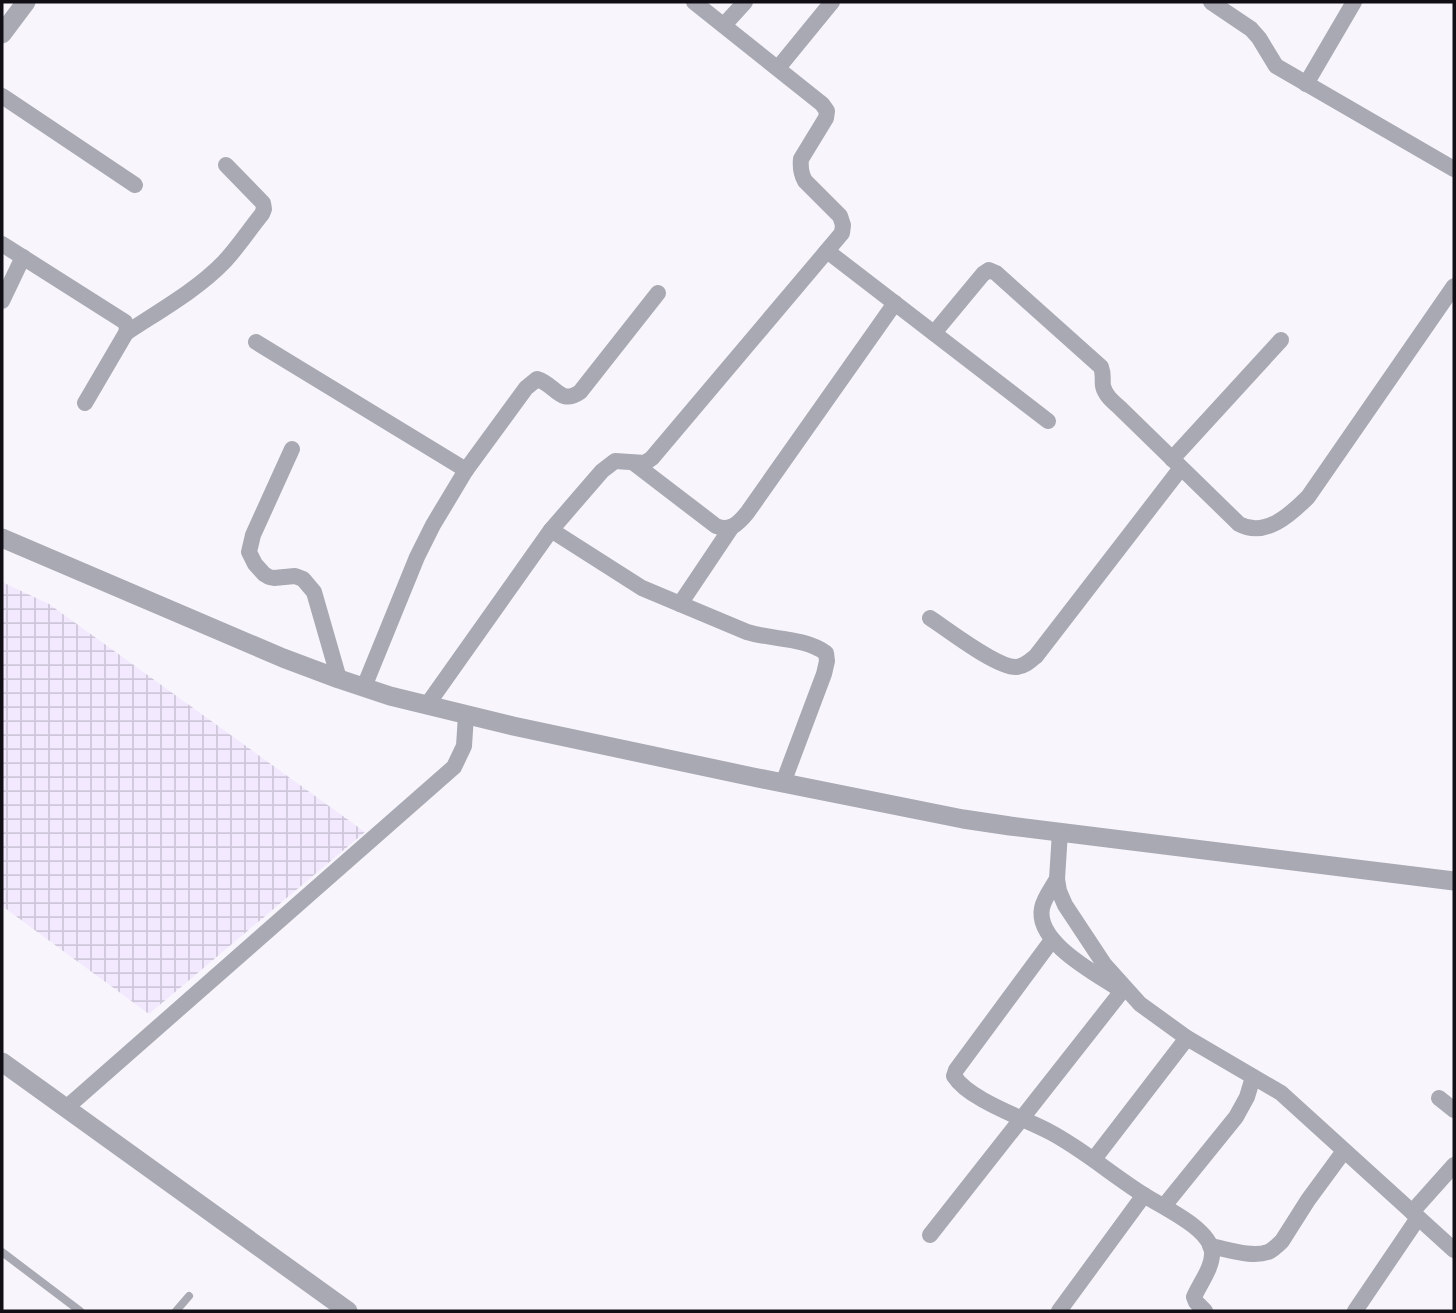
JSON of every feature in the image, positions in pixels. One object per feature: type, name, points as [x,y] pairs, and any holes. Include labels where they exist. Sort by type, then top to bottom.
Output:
[{"type":"street","points":[[2,34],[26,2]]},
{"type":"street","points":[[635,464],[645,463],[663,447],[842,233],[840,216],[805,181],[800,167],[801,159],[823,125],[827,111],[822,104],[694,2]]},
{"type":"street","points":[[724,26],[745,2]]},
{"type":"street","points":[[778,68],[832,2]]},
{"type":"street","points":[[1211,2],[1251,29],[1276,66],[1454,169]]},
{"type":"street","points":[[1306,84],[1354,2]]},
{"type":"street","points":[[2,96],[135,185]]},
{"type":"street","points":[[85,402],[127,333],[216,269],[262,214],[263,203],[226,165]]},
{"type":"street","points":[[2,244],[121,318],[125,322],[127,333]]},
{"type":"street","points":[[827,251],[1048,421]]},
{"type":"street","points":[[2,301],[23,257]]},
{"type":"street","points":[[934,333],[983,274],[989,270],[996,273],[1101,367],[1108,397],[1239,524],[1253,529],[1278,522],[1293,512],[1318,484],[1454,286]]},
{"type":"street","points":[[364,687],[424,542],[466,470],[532,382],[543,380],[566,398],[580,392],[658,293]]},
{"type":"street","points":[[680,604],[731,528],[747,513],[895,303]]},
{"type":"street","points":[[930,618],[1007,666],[1017,667],[1028,663],[1036,656],[1176,463],[1281,340]]},
{"type":"street","points":[[256,342],[466,470]]},
{"type":"street","points":[[292,449],[253,535],[249,552],[255,564],[269,577],[295,576],[310,585],[338,679]]},
{"type":"street","points":[[427,705],[551,530],[615,461],[635,464],[716,526],[731,528]]},
{"type":"street","points":[[551,530],[642,588],[747,632],[806,643],[826,653],[824,674],[783,783]]},
{"type":"street","points":[[2,538],[338,679],[466,715],[963,819],[1454,881]]},
{"type":"street","points":[[66,1108],[454,767],[464,746],[466,715]]},
{"type":"street","points":[[1060,832],[1057,879],[1059,891],[1104,964],[1140,1004]]},
{"type":"street","points":[[1057,879],[1041,910],[1045,930],[1052,940],[1187,1038],[1281,1093],[1454,1251]]},
{"type":"street","points":[[1052,940],[954,1076],[966,1089],[980,1098],[1065,1140],[1185,1220],[1206,1239],[1212,1254],[1210,1264],[1194,1297],[1205,1311]]},
{"type":"street","points":[[930,1235],[1122,992]]},
{"type":"street","points":[[1094,1159],[1187,1038]]},
{"type":"street","points":[[2,1062],[348,1311]]},
{"type":"street","points":[[1164,1206],[1236,1117],[1247,1097],[1253,1077]]},
{"type":"street","points":[[1440,1098],[1454,1110]]},
{"type":"street","points":[[1210,1246],[1250,1253],[1269,1252],[1282,1241],[1344,1151]]},
{"type":"street","points":[[1354,1311],[1415,1215],[1454,1165]]},
{"type":"street","points":[[1059,1311],[1144,1195]]},
{"type":"lane","points":[[2,1252],[80,1311]]},
{"type":"lane","points":[[176,1311],[189,1296]]},
{"type":"shaded area","points":[[2,582],[49,604],[365,832],[149,1014],[2,906]]}]
